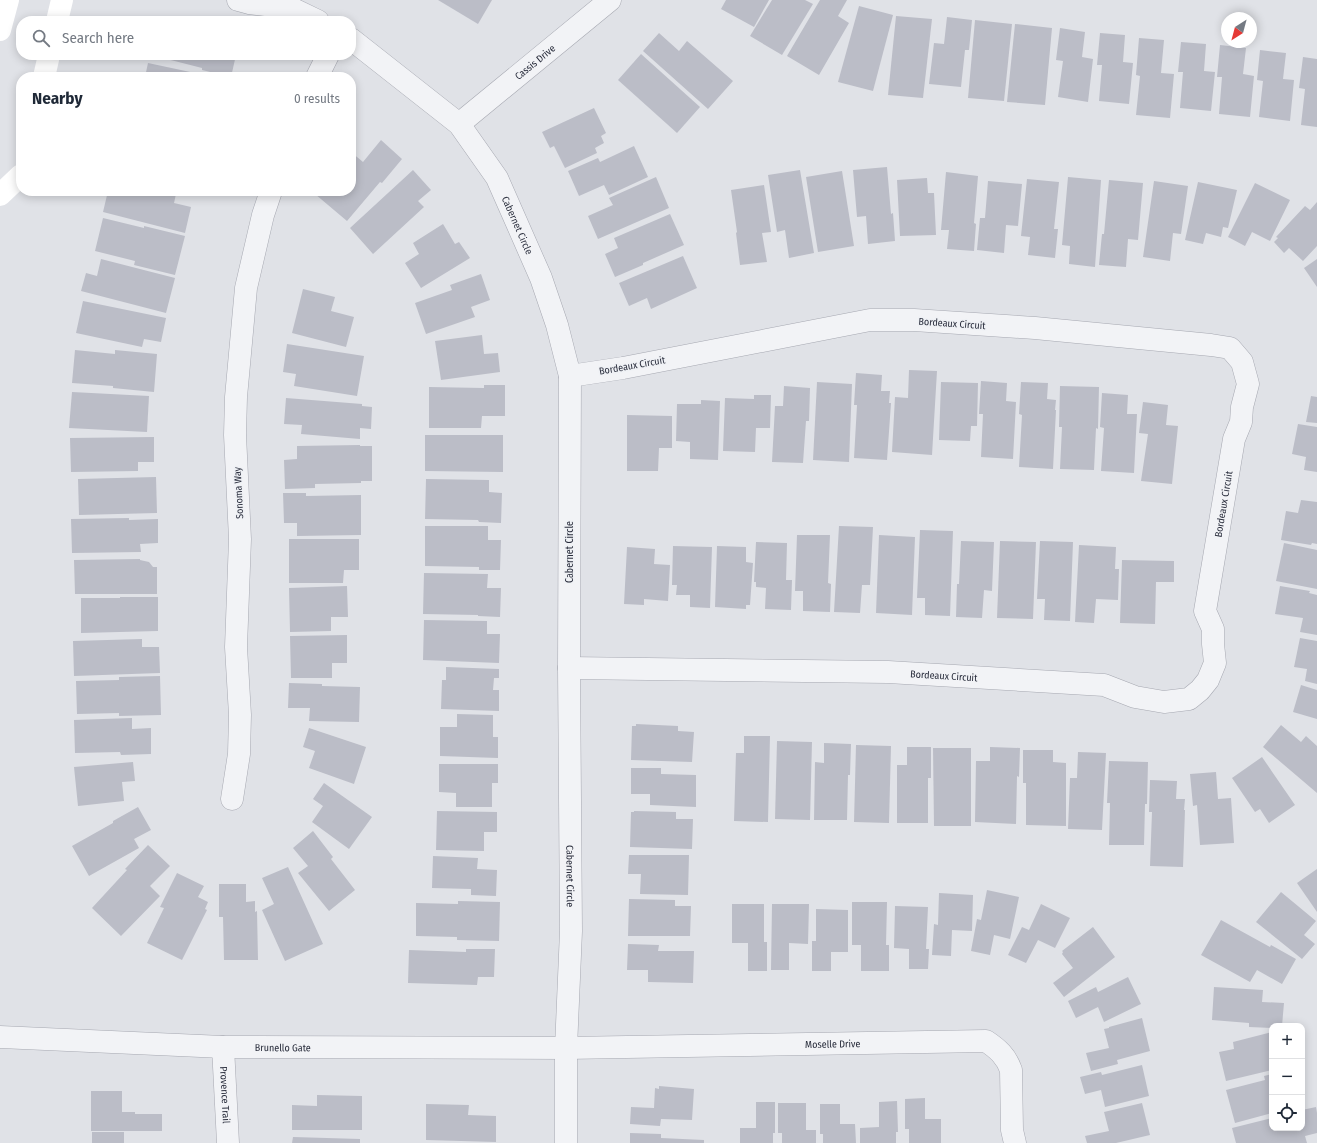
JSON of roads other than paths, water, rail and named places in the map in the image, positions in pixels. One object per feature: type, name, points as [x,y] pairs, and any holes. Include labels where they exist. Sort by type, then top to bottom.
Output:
[{"type":"main road","points":[[0,30],[8,0]]},
{"type":"main road","points":[[58,16],[62,0]]},
{"type":"main road","points":[[45,72],[48,60]]},
{"type":"main road","points":[[0,195],[16,180]]},
{"type":"street","points":[[238,0],[249,3],[286,4],[309,16]]},
{"type":"street","name":"Cassis Drive","points":[[459,124],[610,0]]},
{"type":"street","name":"Cabernet Circle","points":[[356,43],[459,124],[497,178],[541,278],[557,326],[570,376],[569,668],[571,931],[566,1048],[566,1143]]},
{"type":"street","points":[[320,72],[326,60]]},
{"type":"street","name":"Sonoma Way","points":[[232,799],[239,754],[240,715],[236,647],[240,539],[235,435],[236,397],[246,288],[263,215],[269,196]]},
{"type":"street","name":"Bordeaux Circuit","points":[[569,668],[888,672],[1104,685],[1135,697],[1164,702],[1188,699],[1200,690],[1208,680],[1215,663],[1212,644],[1213,629],[1205,611],[1234,439],[1241,422],[1242,407],[1248,384],[1242,362],[1230,348],[1211,344],[1035,328],[914,320],[870,320],[623,368],[570,376]]},
{"type":"street","name":"Brunello Gate","points":[[0,1037],[223,1047],[566,1048]]},
{"type":"street","name":"Moselle Drive","points":[[566,1048],[986,1041],[998,1049],[1011,1070],[1012,1130],[1015,1143]]},
{"type":"street","name":"Provence Trail","points":[[223,1047],[228,1143]]}]
